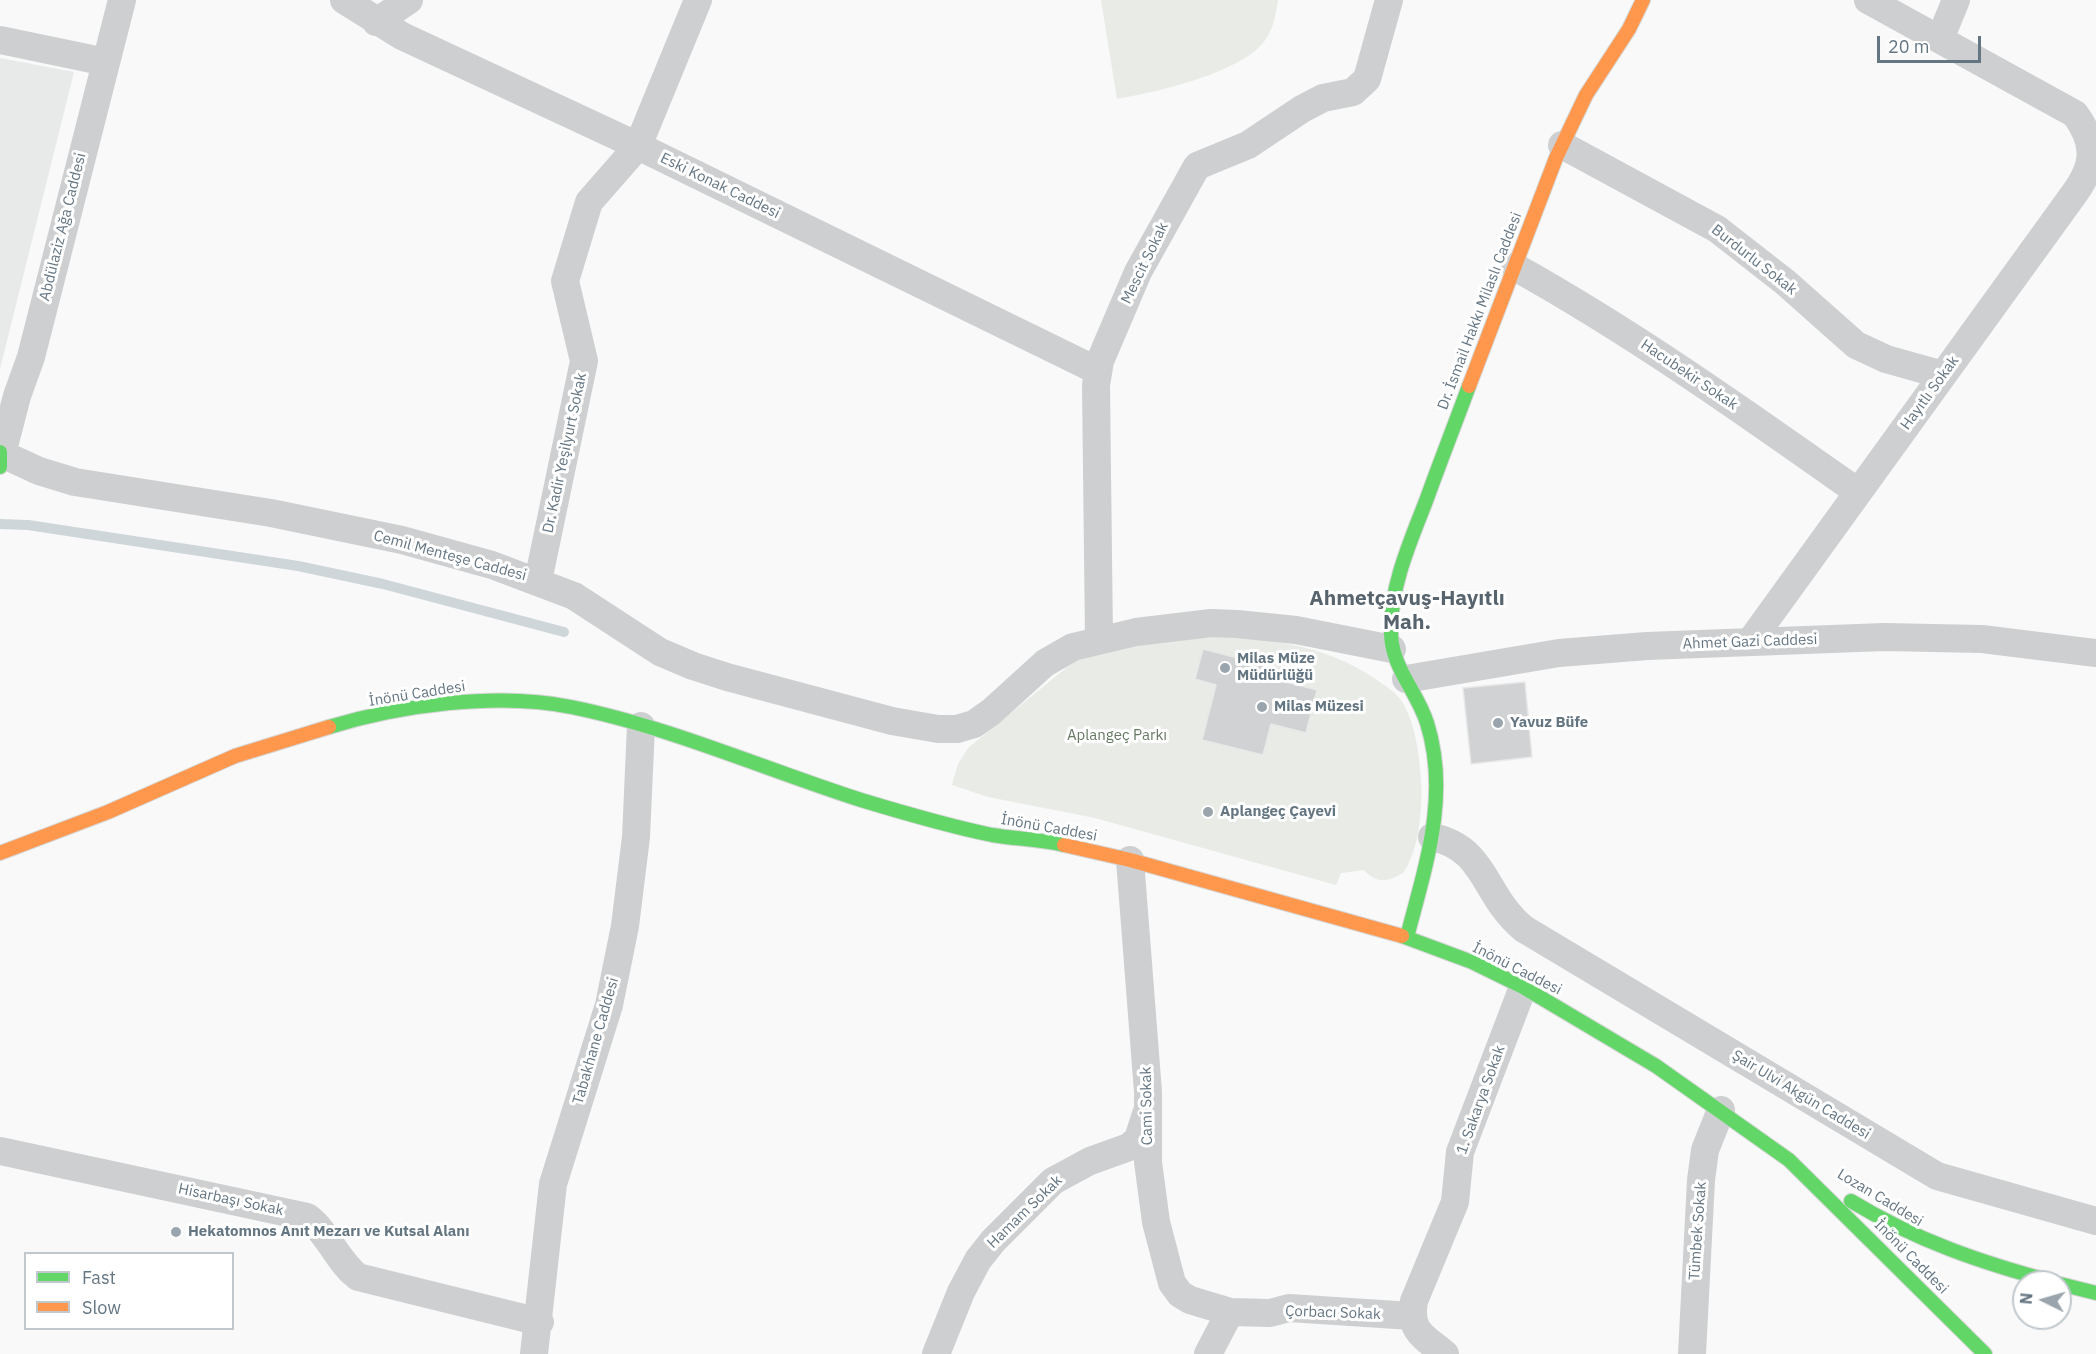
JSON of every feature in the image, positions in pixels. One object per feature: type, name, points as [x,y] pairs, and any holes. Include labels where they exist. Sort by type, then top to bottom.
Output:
[{"type":"street","name":"Abdülaziz Ağa Caddesi","points":[[1,458],[31,357],[122,0]]},
{"type":"street","name":"Eski Konak Caddesi","points":[[344,0],[376,22],[638,146],[1098,372]]},
{"type":"street","points":[[376,22],[409,0]]},
{"type":"street","name":"Dr. Kadir Yeşilyurt Sokak","points":[[538,581],[584,361],[565,281],[589,202],[638,146],[698,0]]},
{"type":"street","name":"Mescit Sokak","points":[[1100,639],[1094,426],[1098,372],[1110,335],[1138,272],[1197,166],[1248,145],[1302,109],[1323,98],[1353,92],[1367,79],[1389,0]]},
{"type":"street","name":"Dr. İsmail Hakkı Milaslı Caddesi","points":[[1392,650],[1395,603],[1412,537],[1562,145],[1586,95],[1629,29],[1643,0]]},
{"type":"street","points":[[1868,0],[1940,39],[1956,0]]},
{"type":"street","name":"Hayıtlı Sokak","points":[[1750,642],[2085,178],[2094,152],[2092,137],[2086,125],[2068,109],[1940,39]]},
{"type":"street","points":[[0,40],[106,62]]},
{"type":"street","name":"Burdurlu Sokak","points":[[1562,145],[1717,229],[1785,282],[1856,345],[1886,359],[1942,375]]},
{"type":"street","name":"Hacubekir Sokak","points":[[1515,267],[1583,305],[1674,363],[1858,492]]},
{"type":"street","name":"Cemil Menteşe Caddesi","points":[[1,458],[75,482],[271,513],[351,529],[470,559],[538,581],[574,596],[660,652],[693,666],[870,715],[938,729],[957,729],[974,724],[991,712],[1045,663],[1073,647],[1100,639],[1211,623],[1296,630],[1392,650]]},
{"type":"street","name":"Ahmet Gazi Caddesi","points":[[1406,679],[1559,653],[1647,645],[1884,637],[1982,639],[2096,653]]},
{"type":"street","points":[[1392,650],[1406,679],[1417,695],[1434,750],[1437,775],[1432,837],[1407,937]]},
{"type":"street","name":"İnönü Caddesi","points":[[0,853],[108,812],[235,756],[350,721],[453,703],[528,702],[571,707],[641,726],[861,800],[944,824],[1052,842],[1130,860],[1407,937],[1472,962],[1522,987],[1656,1066],[1796,1165],[1985,1354]]},
{"type":"street","name":"Tabakhane Caddesi","points":[[534,1354],[540,1322],[553,1184],[609,1005],[625,926],[636,837],[641,726]]},
{"type":"street","name":"Şair Ulvi Akgün Caddesi","points":[[1432,837],[1464,849],[1474,859],[1492,893],[1509,916],[1524,929],[1937,1176],[2096,1221]]},
{"type":"street","name":"Cami Sokak","points":[[1130,860],[1148,1092],[1150,1194],[1172,1283],[1180,1294],[1190,1300],[1230,1312]]},
{"type":"street","name":"1. Sakarya Sokak","points":[[1412,1316],[1419,1285],[1455,1202],[1460,1152],[1522,987]]},
{"type":"street","name":"Hamam Sokak","points":[[936,1354],[961,1292],[978,1260],[993,1240],[1053,1181],[1090,1161],[1129,1147],[1143,1127],[1147,1108]]},
{"type":"street","name":"Tümbek Sokak","points":[[1692,1354],[1701,1180],[1705,1150],[1721,1110]]},
{"type":"street","name":"Hisarbaşı Sokak","points":[[0,1151],[307,1217],[315,1223],[338,1258],[358,1276],[540,1322]]},
{"type":"street","name":"Lozan Caddesi","points":[[1796,1165],[1882,1222],[1919,1240],[1974,1261],[2012,1271]]},
{"type":"street","points":[[2072,1287],[2096,1293]]},
{"type":"street","name":"Çorbacı Sokak","points":[[1230,1312],[1270,1313],[1289,1308],[1412,1316]]},
{"type":"street","points":[[1208,1354],[1230,1312]]},
{"type":"street","points":[[1412,1316],[1415,1329],[1445,1354]]},
{"type":"shaded area","points":[[0,58],[74,72],[0,369]]},
{"type":"green space","points":[[1101,0],[1278,0],[1272,28],[1263,43],[1235,64],[1195,80],[1117,99]]},
{"type":"green space","name":"Aplangeç Parkı","points":[[1198,633],[1222,635],[1269,640],[1314,650],[1356,667],[1381,683],[1404,705],[1414,732],[1419,761],[1421,791],[1419,828],[1413,853],[1403,873],[1382,880],[1373,878],[1364,870],[1341,873],[1336,885],[1095,818],[988,797],[952,785],[958,764],[968,748],[1071,664],[1089,654]],"holes":[[[1203,649],[1269,666],[1267,677],[1317,690],[1306,732],[1271,724],[1262,755],[1203,740],[1216,685]]]},
{"type":"building","name":"Milas Müzesi","points":[[1203,649],[1269,666],[1267,677],[1317,690],[1306,733],[1271,724],[1263,755],[1202,740],[1216,685],[1195,679]]},
{"type":"building","points":[[1525,682],[1532,757],[1471,764],[1463,688]]},
{"type":"waterway","points":[[0,524],[28,525],[298,566],[383,584],[564,632]]},
{"type":"traffic: fast","points":[[1407,937],[1432,831],[1436,804],[1436,777],[1427,723],[1400,668],[1392,645],[1392,615],[1397,582],[1408,549],[1469,386]]},
{"type":"traffic: fast","points":[[0,452],[0,467]]},
{"type":"traffic: fast","points":[[329,727],[387,712],[449,703],[512,701],[571,707],[644,725],[825,788],[926,819],[992,835],[1064,845]]},
{"type":"traffic: fast","points":[[1402,936],[1472,962],[1523,987],[1656,1066],[1789,1160],[1985,1354]]},
{"type":"traffic: fast","points":[[1851,1201],[1924,1239],[2012,1270]]},
{"type":"traffic: fast","points":[[2072,1287],[2096,1293]]},
{"type":"traffic: slow","points":[[1469,386],[1556,158],[1586,95],[1629,29],[1643,0]]},
{"type":"traffic: slow","points":[[0,853],[108,812],[235,756],[329,727]]},
{"type":"traffic: slow","points":[[1064,845],[1130,860],[1402,936]]},
{"type":"place","name":"Milas Müze Müdürlüğü","points":[[1225,668]]},
{"type":"place","name":"Milas Müzesi","points":[[1262,707]]},
{"type":"place","name":"Yavuz Büfe","points":[[1498,723]]},
{"type":"place","name":"Aplangeç Çayevi","points":[[1208,812]]},
{"type":"place","name":"Hekatomnos Anıt Mezarı ve Kutsal Alanı","points":[[176,1232]]},
{"type":"district","name":"Ahmetçavuş-Hayıtlı Mah.","points":[[1407,611]]}]
